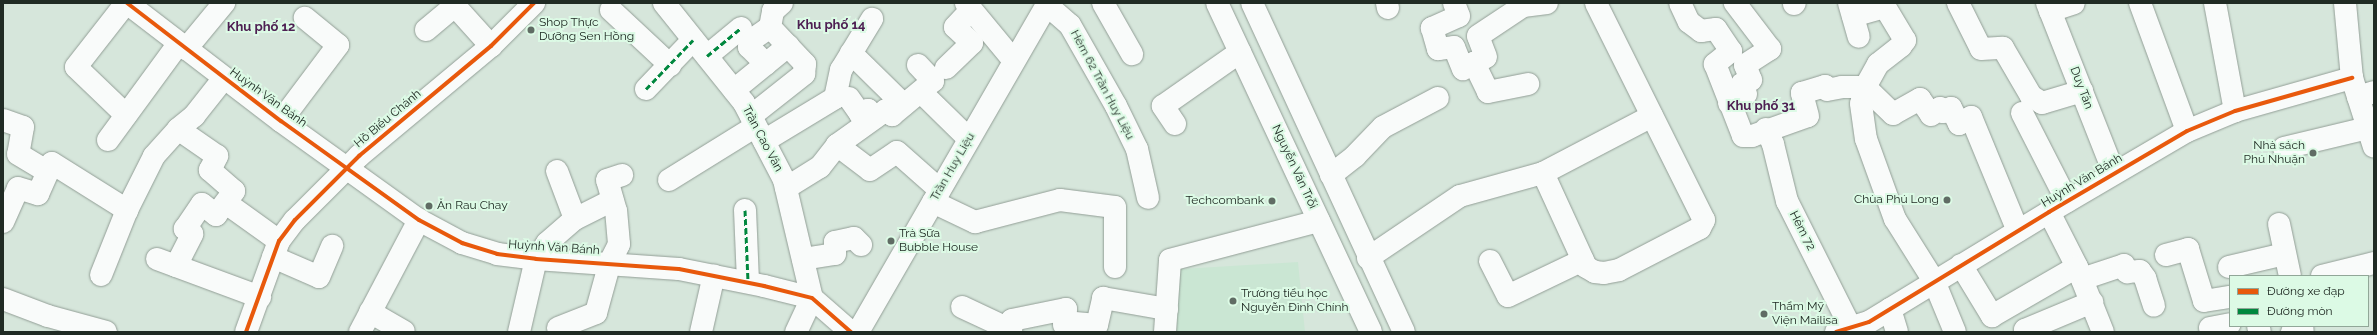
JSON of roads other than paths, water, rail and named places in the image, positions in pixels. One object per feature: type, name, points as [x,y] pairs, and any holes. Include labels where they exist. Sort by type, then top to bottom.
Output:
[{"type":"street","name":"Huỳnh Văn Bánh","points":[[127,3],[281,121],[349,168],[419,220],[462,242],[497,254],[536,259],[610,262],[679,269],[748,282],[812,298],[851,332]]},
{"type":"street","points":[[126,115],[76,67],[127,3]]},
{"type":"street","points":[[108,140],[126,115],[183,46],[224,3]]},
{"type":"street","name":"Hồ Biểu Chánh","points":[[246,332],[260,297],[276,249],[299,216],[349,168],[359,156],[491,46],[534,3]]},
{"type":"street","name":"Trần Cao Vân","points":[[664,3],[734,90],[757,128],[786,188],[812,298]]},
{"type":"street","points":[[766,64],[749,47],[753,39],[770,27],[773,11],[782,3]]},
{"type":"street","points":[[1103,3],[1132,54]]},
{"type":"street","name":"Nguyễn Văn Trỗi","points":[[1217,3],[1371,332]]},
{"type":"street","points":[[1252,3],[1368,258],[1404,332]]},
{"type":"street","points":[[1454,3],[1459,16],[1432,28],[1438,49],[1454,47],[1463,68],[1486,57],[1478,36],[1522,5],[1547,3]]},
{"type":"street","points":[[1543,173],[1586,267],[1595,272],[1604,273],[1620,270],[1700,228],[1704,220],[1596,3]]},
{"type":"street","points":[[1680,3],[1689,22],[1702,31],[1716,29],[1731,51],[1715,64],[1743,136],[1752,136],[1766,129],[1808,116],[1802,93],[1825,86],[1828,90],[1842,87],[1865,87],[1893,114],[1920,99],[1931,115],[1940,108],[1943,112],[1951,108],[1959,124],[1971,117],[2018,231]]},
{"type":"street","points":[[1958,3],[1981,49],[2003,48],[2031,96],[2042,103],[2082,91]]},
{"type":"street","points":[[2049,7],[2074,3]]},
{"type":"street","points":[[2140,3],[2188,131]]},
{"type":"street","points":[[2215,3],[2235,111]]},
{"type":"street","points":[[2284,148],[2371,138],[2345,3]]},
{"type":"street","name":"Trần Huy Liệu","points":[[858,332],[1047,4]]},
{"type":"street","name":"Hẻm 62 Trần Huy Liệu","points":[[1047,4],[1070,25],[1116,106],[1137,149],[1148,198]]},
{"type":"street","points":[[426,30],[455,6],[491,46]]},
{"type":"street","points":[[946,68],[972,43],[954,27],[969,6],[1014,61]]},
{"type":"street","points":[[1859,37],[1851,9],[1885,7],[1905,40],[1901,46],[1878,64],[1865,87],[1861,104],[1866,139],[1895,219],[1934,281],[1955,332]]},
{"type":"street","name":"Duy Tân","points":[[2049,7],[2114,173]]},
{"type":"street","points":[[1724,39],[1742,8],[1770,49],[1745,65],[1751,80],[1742,84],[1746,94],[1729,103]]},
{"type":"street","points":[[611,10],[670,65]]},
{"type":"street","points":[[281,121],[338,45],[305,18]]},
{"type":"street","points":[[669,180],[757,128],[835,98],[841,70],[872,19]]},
{"type":"street","points":[[757,128],[804,74],[805,64],[770,27]]},
{"type":"street","points":[[646,89],[670,65],[700,48],[742,28]]},
{"type":"street","points":[[734,90],[788,46]]},
{"type":"street","points":[[1175,124],[1159,99],[1240,52]]},
{"type":"street","points":[[851,53],[904,106]]},
{"type":"street","points":[[1474,63],[1488,92],[1528,84]]},
{"type":"street","points":[[786,188],[820,167],[837,145],[874,118],[886,110],[892,115],[933,81],[918,65]]},
{"type":"street","points":[[101,275],[127,210],[154,156],[178,129],[194,116],[224,78]]},
{"type":"street","name":"Huỳnh Văn Bánh","points":[[1844,330],[1869,322],[1934,281],[2114,173],[2188,131],[2235,111],[2362,89]]},
{"type":"street","points":[[921,92],[969,139]]},
{"type":"street","points":[[849,98],[860,114],[868,110],[874,118]]},
{"type":"street","points":[[1331,175],[1355,156],[1382,127],[1438,98]]},
{"type":"street","points":[[2022,113],[2103,332]]},
{"type":"street","points":[[1368,258],[1460,196],[1543,173],[1652,116]]},
{"type":"street","points":[[3,120],[23,128],[18,154],[48,172]]},
{"type":"street","points":[[178,129],[217,156],[210,170],[234,191],[216,215],[202,204],[185,229],[192,234],[166,263],[260,297]]},
{"type":"street","name":"Hẻm 72","points":[[1766,129],[1773,144],[1786,201],[1844,330]]},
{"type":"street","points":[[837,145],[870,170],[897,152],[936,196],[975,222],[1060,200],[1115,206],[1115,267]]},
{"type":"street","points":[[3,222],[18,188],[38,194],[52,162],[127,210]]},
{"type":"street","points":[[557,171],[575,219]]},
{"type":"street","points":[[558,328],[596,313],[610,262],[619,244],[613,200],[608,180],[622,175]]},
{"type":"street","points":[[519,332],[536,259],[547,243],[575,219],[613,200]]},
{"type":"street","points":[[226,203],[276,249],[319,277],[332,246]]},
{"type":"street","points":[[745,210],[748,282]]},
{"type":"street","points":[[360,332],[419,220]]},
{"type":"street","points":[[1165,332],[1170,260],[1319,221]]},
{"type":"street","points":[[2280,224],[2290,275]]},
{"type":"street","points":[[803,259],[835,254],[835,242],[854,238],[861,245]]},
{"type":"street","points":[[2166,255],[2188,249],[2204,301],[2229,297]]},
{"type":"street","points":[[2229,267],[2285,254]]},
{"type":"street","points":[[1490,261],[1508,296],[1583,260]]},
{"type":"street","points":[[2326,275],[2374,263]]},
{"type":"street","points":[[1961,265],[1992,316],[2080,273],[2124,265],[2127,272],[2140,271],[2145,278],[2154,306]]},
{"type":"street","points":[[701,332],[714,275]]},
{"type":"street","points":[[796,332],[812,298]]},
{"type":"street","points":[[962,307],[1011,331],[1012,320],[1065,321],[1097,325],[1103,298],[1167,309]]},
{"type":"street","points":[[3,299],[45,324],[106,332]]},
{"type":"street","points":[[2025,332],[2092,302]]},
{"type":"street","points":[[1890,309],[1897,332]]},
{"type":"street","points":[[370,312],[404,332]]},
{"type":"place","name":"Shop Thực Dưỡng Sen Hồng","points":[[531,30]]},
{"type":"place","name":"Nhà sách Phú Nhuận","points":[[2313,153]]},
{"type":"place","name":"Chùa Phú Long","points":[[1947,200]]},
{"type":"place","name":"Techcombank","points":[[1272,201]]},
{"type":"place","name":"Ăn Rau Chay","points":[[429,206]]},
{"type":"place","name":"Trà Sữa Bubble House","points":[[891,241]]},
{"type":"place","name":"Trường tiểu học Nguyễn Đình Chính","points":[[1233,301]]},
{"type":"place","name":"Thẩm Mỹ Viện Mailisa","points":[[1764,314]]},
{"type":"district","name":"Khu phố 14","points":[[831,25]]},
{"type":"district","name":"Khu phố 12","points":[[261,27]]},
{"type":"district","name":"Khu phố 31","points":[[1761,106]]}]
